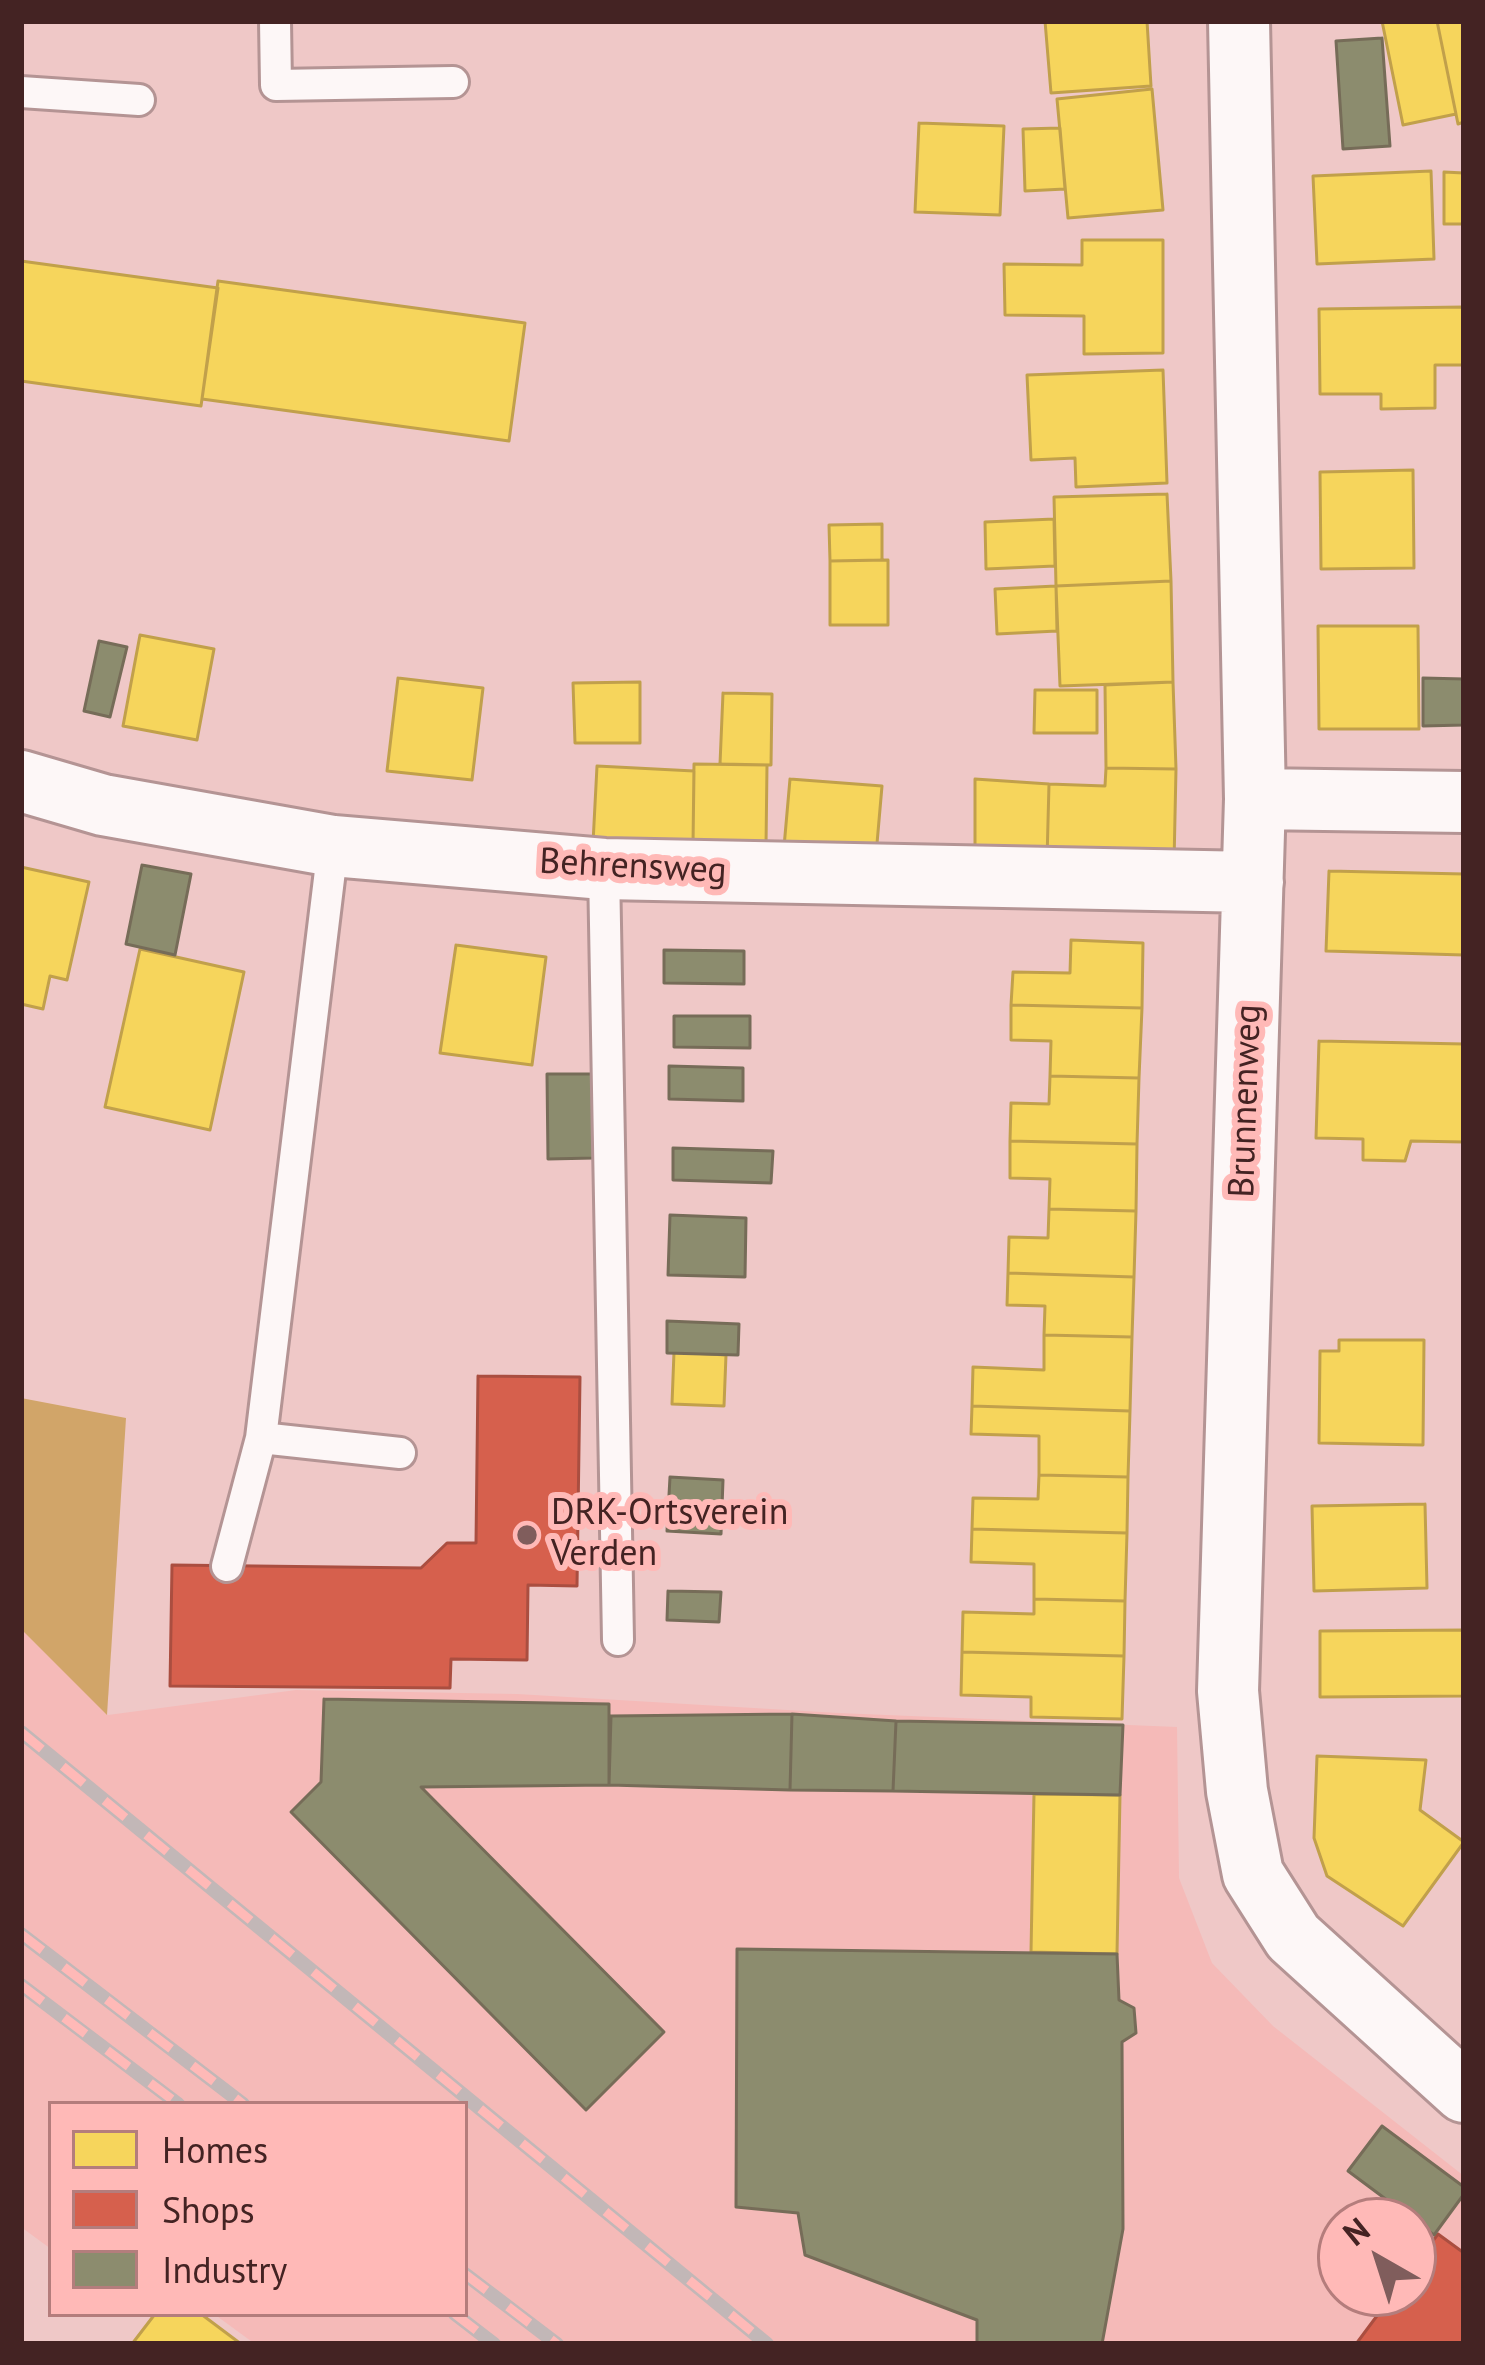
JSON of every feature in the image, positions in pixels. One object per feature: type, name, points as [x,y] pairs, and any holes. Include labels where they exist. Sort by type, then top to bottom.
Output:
[{"type":"street","name":"Brunnenweg","points":[[1239,21],[1255,799],[1228,1691],[1237,1791],[1253,1874],[1293,1937],[1464,2092]]},
{"type":"street","name":"Behrensweg","points":[[21,781],[103,805],[332,846],[604,869],[1253,882]]},
{"type":"street","points":[[1255,799],[1464,802]]},
{"type":"lane","points":[[274,21],[276,85],[453,82]]},
{"type":"lane","points":[[21,92],[139,100]]},
{"type":"lane","points":[[227,1566],[261,1438],[332,846]]},
{"type":"lane","points":[[604,869],[618,1640]]},
{"type":"lane","points":[[261,1438],[400,1453]]},
{"type":"shaded area","points":[[21,1398],[126,1418],[107,1715],[21,1629]]},
{"type":"shaded area","points":[[21,1629],[108,1715],[296,1690],[517,1694],[1177,1727],[1179,1878],[1212,1963],[1273,2026],[1464,2176],[1464,2344],[255,2344],[218,2317],[468,2317],[468,2101],[48,2101],[48,2247],[21,2227]]},
{"type":"building: Homes","points":[[1045,21],[1147,21],[1151,86],[1051,93]]},
{"type":"building: Homes","points":[[1382,21],[1437,21],[1456,114],[1403,125]]},
{"type":"building: Homes","points":[[1437,21],[1464,21],[1464,122],[1458,124]]},
{"type":"building: Homes","points":[[1152,89],[1163,210],[1068,218],[1057,99]]},
{"type":"building: Homes","points":[[919,123],[1004,126],[1000,215],[915,212]]},
{"type":"building: Homes","points":[[1060,128],[1065,189],[1025,191],[1023,129]]},
{"type":"building: Homes","points":[[1431,171],[1434,259],[1317,264],[1313,176]]},
{"type":"building: Homes","points":[[1444,172],[1464,173],[1464,224],[1444,224]]},
{"type":"building: Homes","points":[[1082,240],[1163,240],[1163,353],[1084,354],[1084,316],[1005,315],[1004,264],[1082,265]]},
{"type":"building: Homes","points":[[21,261],[218,288],[201,406],[21,381]]},
{"type":"building: Homes","points":[[218,281],[525,323],[509,441],[202,399]]},
{"type":"building: Homes","points":[[1464,307],[1464,365],[1435,365],[1435,408],[1381,409],[1381,394],[1320,394],[1319,309]]},
{"type":"building: Homes","points":[[1163,370],[1167,483],[1076,487],[1075,458],[1031,460],[1027,375]]},
{"type":"building: Homes","points":[[1413,470],[1414,568],[1321,569],[1320,472]]},
{"type":"building: Homes","points":[[1167,494],[1171,581],[1056,586],[1054,497]]},
{"type":"building: Homes","points":[[1054,519],[1055,566],[986,569],[985,522]]},
{"type":"building: Homes","points":[[882,524],[882,560],[830,561],[829,525]]},
{"type":"building: Homes","points":[[888,560],[888,625],[830,625],[830,561]]},
{"type":"building: Homes","points":[[1171,581],[1173,682],[1060,686],[1056,586]]},
{"type":"building: Homes","points":[[1056,586],[1057,631],[997,634],[995,589]]},
{"type":"building: Homes","points":[[1318,626],[1418,626],[1419,729],[1319,729]]},
{"type":"building: Homes","points":[[140,635],[214,649],[197,740],[123,726]]},
{"type":"building: Homes","points":[[398,678],[483,688],[472,780],[387,771]]},
{"type":"building: Homes","points":[[640,682],[640,743],[575,743],[573,683]]},
{"type":"building: Homes","points":[[1173,682],[1176,769],[1106,768],[1105,685]]},
{"type":"building: Homes","points":[[1035,690],[1097,690],[1097,733],[1034,733]]},
{"type":"building: Homes","points":[[723,693],[772,694],[771,765],[720,764]]},
{"type":"building: Homes","points":[[694,764],[767,765],[766,846],[693,845]]},
{"type":"building: Homes","points":[[597,766],[694,771],[693,845],[593,843]]},
{"type":"building: Homes","points":[[1106,768],[1176,769],[1174,863],[1047,860],[1049,784],[1105,786]]},
{"type":"building: Homes","points":[[790,779],[882,786],[876,855],[784,847]]},
{"type":"building: Homes","points":[[975,779],[1049,784],[1047,860],[975,858]]},
{"type":"building: Homes","points":[[21,867],[89,882],[67,980],[50,976],[43,1009],[21,1004]]},
{"type":"building: Homes","points":[[1329,871],[1464,874],[1464,955],[1326,951]]},
{"type":"building: Homes","points":[[1071,940],[1143,943],[1142,1008],[1011,1005],[1013,972],[1070,973]]},
{"type":"building: Homes","points":[[456,945],[546,957],[532,1065],[440,1053]]},
{"type":"building: Homes","points":[[140,949],[244,972],[210,1130],[105,1107]]},
{"type":"building: Homes","points":[[1011,1005],[1142,1008],[1139,1078],[1050,1076],[1051,1041],[1011,1040]]},
{"type":"building: Homes","points":[[1319,1041],[1464,1044],[1464,1142],[1411,1141],[1405,1161],[1363,1160],[1363,1139],[1316,1138]]},
{"type":"building: Homes","points":[[1050,1076],[1139,1078],[1137,1144],[1010,1141],[1011,1103],[1049,1104]]},
{"type":"building: Homes","points":[[1010,1141],[1137,1144],[1136,1211],[1049,1209],[1050,1179],[1010,1178]]},
{"type":"building: Homes","points":[[1049,1209],[1136,1211],[1134,1277],[1008,1273],[1009,1237],[1048,1238]]},
{"type":"building: Homes","points":[[1008,1273],[1134,1277],[1132,1337],[1044,1335],[1045,1306],[1007,1305]]},
{"type":"building: Homes","points":[[1044,1335],[1132,1337],[1130,1411],[972,1406],[973,1367],[1044,1370]]},
{"type":"building: Homes","points":[[1339,1340],[1424,1340],[1423,1445],[1319,1443],[1320,1351],[1339,1351]]},
{"type":"building: Homes","points":[[674,1352],[726,1355],[724,1406],[672,1404]]},
{"type":"building: Homes","points":[[972,1406],[1130,1411],[1128,1477],[1039,1475],[1039,1436],[971,1434]]},
{"type":"building: Homes","points":[[1039,1475],[1128,1477],[1127,1533],[972,1529],[973,1498],[1038,1499]]},
{"type":"building: Homes","points":[[1425,1504],[1427,1588],[1314,1591],[1312,1506]]},
{"type":"building: Homes","points":[[972,1529],[1127,1533],[1125,1601],[1034,1599],[1034,1564],[971,1562]]},
{"type":"building: Homes","points":[[1034,1599],[1125,1601],[1124,1656],[962,1652],[963,1612],[1034,1614]]},
{"type":"building: Homes","points":[[1464,1630],[1464,1696],[1320,1697],[1320,1631]]},
{"type":"building: Homes","points":[[962,1652],[1124,1656],[1122,1719],[1031,1717],[1031,1697],[961,1695]]},
{"type":"building: Homes","points":[[1317,1756],[1426,1760],[1420,1810],[1464,1842],[1403,1926],[1327,1876],[1314,1838]]},
{"type":"building: Homes","points":[[1034,1794],[1120,1795],[1117,1954],[1031,1952]]},
{"type":"building: Homes","points":[[153,2317],[205,2317],[241,2344],[132,2344]]},
{"type":"building: Shops","name":"DRK-Ortsverein Verden","points":[[478,1376],[580,1377],[577,1586],[528,1585],[527,1660],[451,1659],[450,1688],[170,1686],[172,1565],[421,1568],[447,1543],[476,1543]]},
{"type":"building: Shops","points":[[1437,2235],[1464,2253],[1464,2344],[1356,2344],[1376,2317],[1437,2317]]},
{"type":"building: Industry","points":[[1382,38],[1390,146],[1343,149],[1336,41]]},
{"type":"building: Industry","points":[[99,641],[127,647],[110,717],[84,711]]},
{"type":"building: Industry","points":[[1423,678],[1464,679],[1464,725],[1423,726]]},
{"type":"building: Industry","points":[[142,865],[191,874],[175,955],[126,944]]},
{"type":"building: Industry","points":[[664,950],[744,951],[744,984],[664,983]]},
{"type":"building: Industry","points":[[674,1016],[750,1016],[750,1048],[674,1047]]},
{"type":"building: Industry","points":[[669,1066],[743,1068],[743,1101],[669,1099]]},
{"type":"building: Industry","points":[[547,1074],[594,1074],[594,1158],[548,1159]]},
{"type":"building: Industry","points":[[673,1148],[773,1151],[771,1183],[673,1180]]},
{"type":"building: Industry","points":[[670,1215],[746,1218],[745,1277],[668,1275]]},
{"type":"building: Industry","points":[[667,1321],[739,1324],[738,1355],[667,1353]]},
{"type":"building: Industry","points":[[670,1477],[723,1480],[721,1534],[667,1531]]},
{"type":"building: Industry","points":[[668,1591],[721,1592],[719,1622],[667,1620]]},
{"type":"building: Industry","points":[[324,1699],[609,1704],[609,1785],[421,1787],[664,2032],[586,2110],[291,1812],[321,1782]]},
{"type":"building: Industry","points":[[792,1714],[896,1721],[893,1791],[790,1790]]},
{"type":"building: Industry","points":[[792,1714],[790,1790],[609,1785],[611,1716]]},
{"type":"building: Industry","points":[[896,1721],[1123,1725],[1120,1795],[893,1791]]},
{"type":"building: Industry","points":[[737,1949],[1117,1954],[1119,2000],[1134,2008],[1136,2033],[1122,2042],[1123,2229],[1102,2344],[977,2344],[977,2320],[805,2255],[798,2213],[736,2207]]},
{"type":"building: Industry","points":[[1382,2126],[1464,2187],[1464,2194],[1437,2231],[1437,2197],[1383,2197],[1348,2171]]},
{"type":"railway","points":[[21,1732],[767,2344]]},
{"type":"railway","points":[[21,1934],[239,2101]]},
{"type":"railway","points":[[21,1985],[174,2101]]},
{"type":"railway","points":[[468,2276],[557,2344]]},
{"type":"railway","points":[[459,2317],[494,2344]]},
{"type":"place","name":"DRK-Ortsverein Verden","points":[[527,1535]]}]
